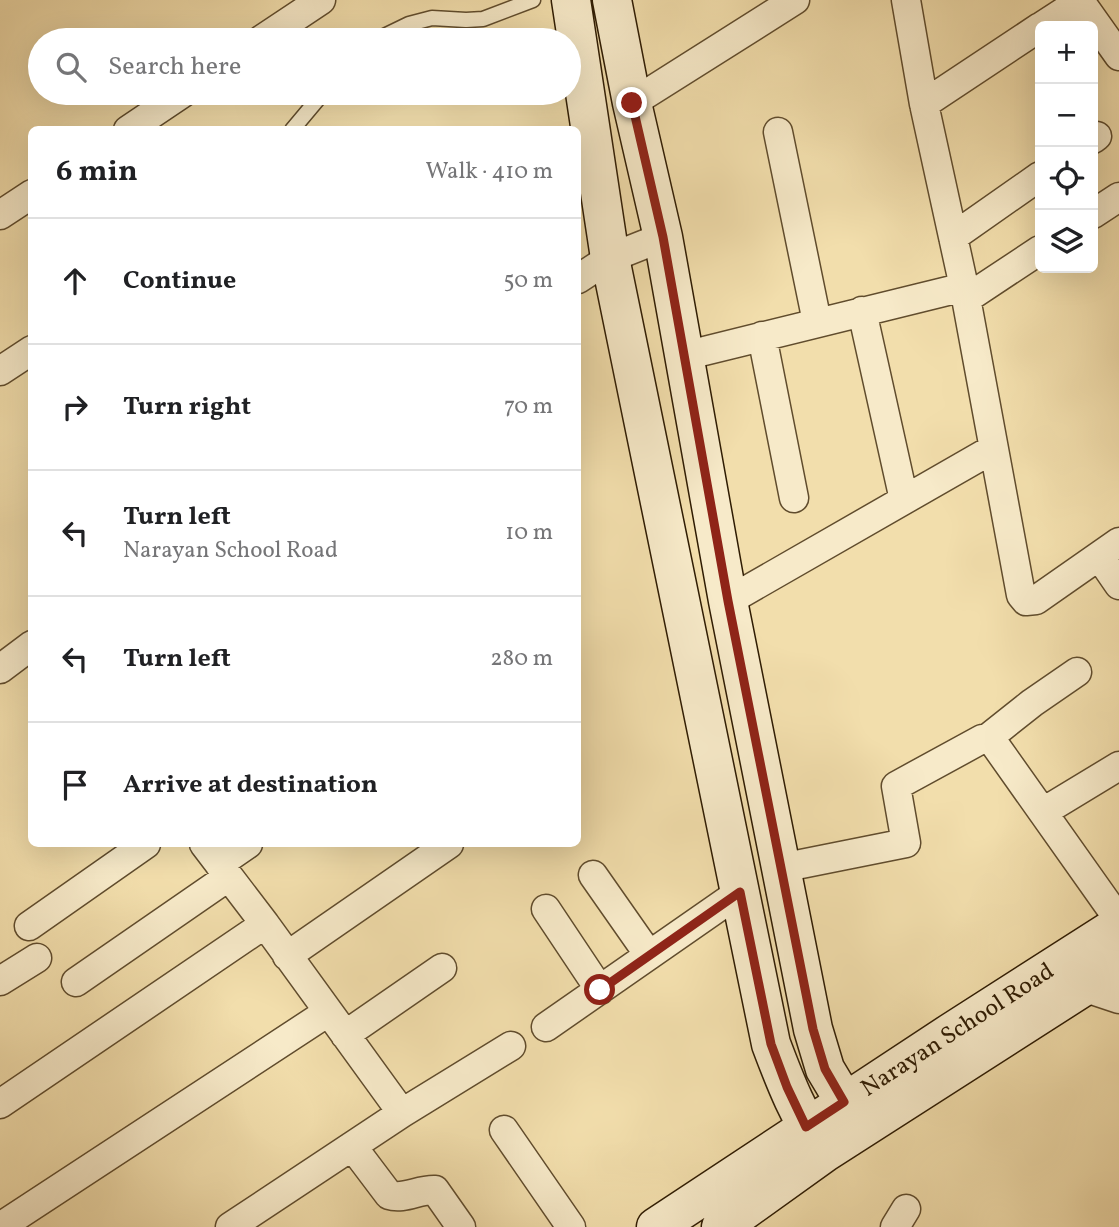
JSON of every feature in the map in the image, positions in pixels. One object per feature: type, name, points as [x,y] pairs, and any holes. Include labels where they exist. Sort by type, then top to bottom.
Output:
[{"type":"street","points":[[279,28],[321,0]]},
{"type":"street","points":[[571,0],[575,28]]},
{"type":"street","points":[[612,0],[632,103],[663,237],[728,601],[813,1029],[825,1069],[853,1116]]},
{"type":"street","points":[[632,103],[795,0]]},
{"type":"street","points":[[905,0],[924,104],[965,293],[1021,595],[1026,601],[1035,600],[1109,549],[1119,585]]},
{"type":"street","points":[[1050,21],[1081,1],[1119,57]]},
{"type":"street","points":[[924,104],[1035,31]]},
{"type":"street","points":[[581,66],[610,258],[771,1044],[787,1087],[815,1140]]},
{"type":"street","points":[[134,126],[165,105]]},
{"type":"street","points":[[778,132],[817,322]]},
{"type":"street","points":[[953,237],[1035,180]]},
{"type":"street","points":[[3,207],[28,196]]},
{"type":"street","points":[[1098,211],[1119,197]]},
{"type":"street","points":[[581,277],[610,258],[663,237]]},
{"type":"street","points":[[684,356],[862,311],[965,293],[1035,253]]},
{"type":"street","points":[[862,311],[904,500]]},
{"type":"street","points":[[762,336],[793,498]]},
{"type":"street","points":[[0,371],[28,353]]},
{"type":"street","points":[[728,601],[993,449]]},
{"type":"street","points":[[0,668],[28,648]]},
{"type":"street","points":[[781,868],[906,843],[896,786],[982,738],[988,738],[1077,672]]},
{"type":"street","points":[[988,738],[1043,812],[1119,923]]},
{"type":"street","points":[[1043,812],[1119,766]]},
{"type":"street","points":[[29,926],[142,847]]},
{"type":"street","points":[[76,982],[217,862],[243,847]]},
{"type":"street","points":[[288,956],[445,847]]},
{"type":"street","points":[[217,862],[402,1113]]},
{"type":"street","points":[[593,875],[649,955]]},
{"type":"street","points":[[546,1027],[740,892]]},
{"type":"street","points":[[546,909],[600,990]]},
{"type":"street","name":"Narayan School Road","points":[[853,1116],[1119,923]]},
{"type":"street","points":[[0,1104],[265,924]]},
{"type":"street","points":[[0,981],[37,958]]},
{"type":"street","points":[[656,1227],[717,1215],[815,1140],[853,1116],[1083,987],[1119,962]]},
{"type":"street","points":[[345,1035],[442,968]]},
{"type":"street","points":[[1083,987],[1119,999]]},
{"type":"street","points":[[0,1227],[328,1012]]},
{"type":"street","points":[[230,1227],[402,1113],[511,1046]]},
{"type":"street","points":[[504,1130],[571,1227]]},
{"type":"street","points":[[352,1146],[389,1195],[398,1197],[435,1189],[461,1227]]},
{"type":"lane","points":[[401,28],[432,18],[483,19],[533,0]]},
{"type":"lane","points":[[295,126],[313,105]]},
{"type":"route","points":[[600,990],[740,892],[771,1044],[806,1127],[844,1102],[825,1069],[813,1029],[728,601],[663,237],[632,103]]}]
